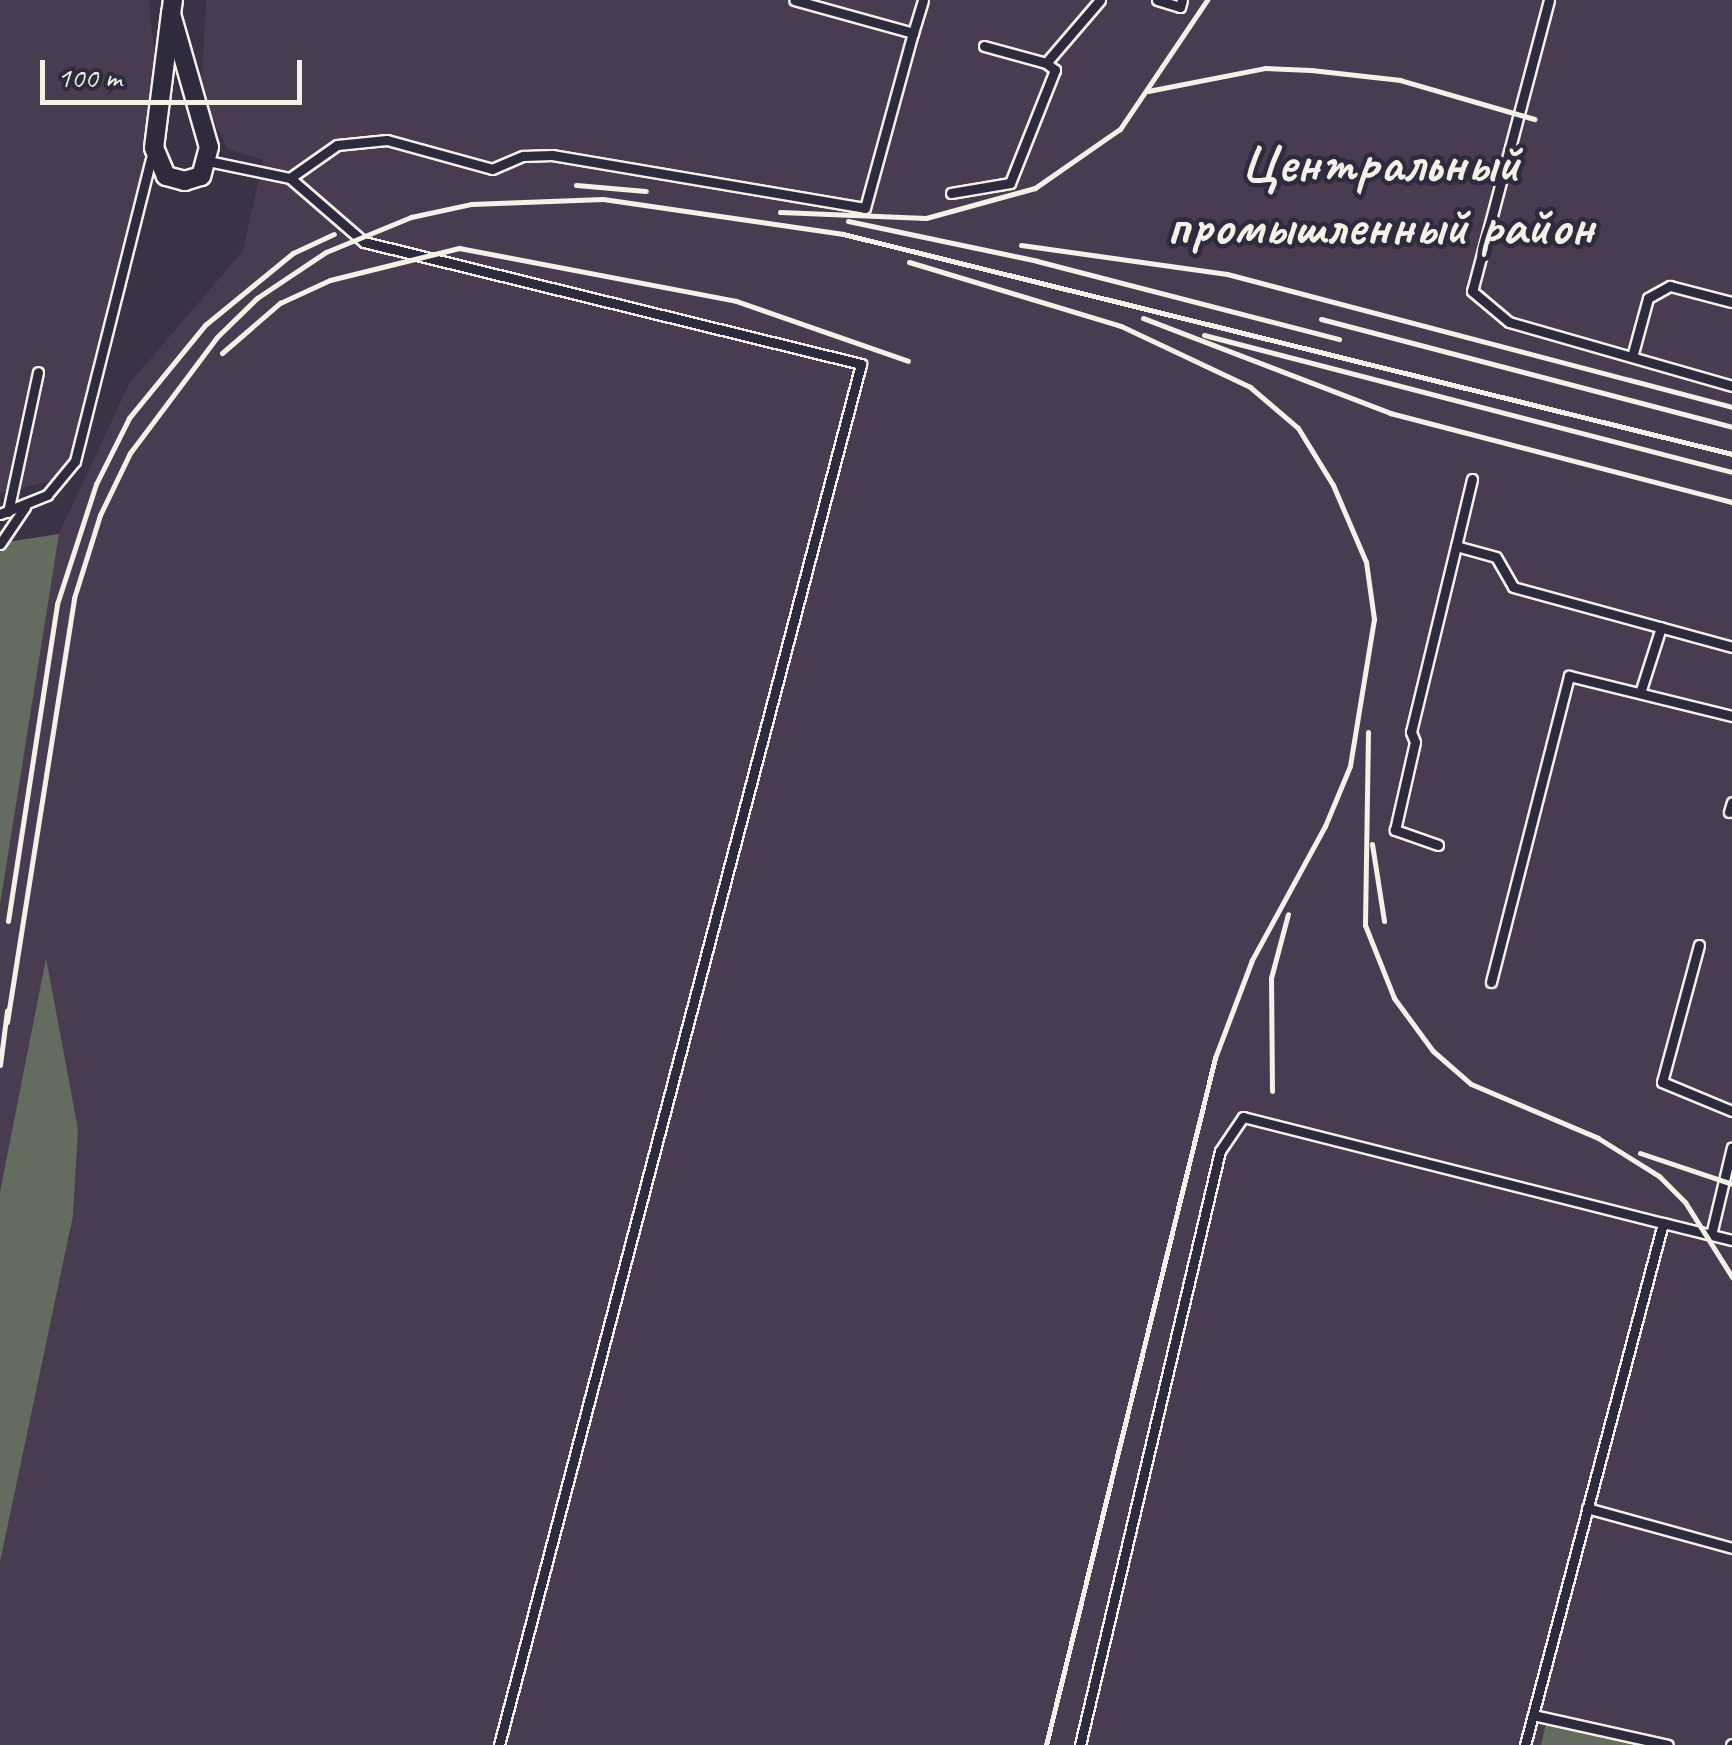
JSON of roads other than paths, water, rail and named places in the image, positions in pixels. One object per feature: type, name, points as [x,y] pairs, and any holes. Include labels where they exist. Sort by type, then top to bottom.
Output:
[{"type":"street","points":[[172,7],[208,162],[201,176],[184,181],[166,176],[154,148],[172,7]]},
{"type":"lane","points":[[794,0],[913,33]]},
{"type":"lane","points":[[290,178],[338,146],[386,140],[492,169],[523,156],[552,155],[865,208],[922,0]]},
{"type":"lane","points":[[1046,63],[1100,0]]},
{"type":"lane","points":[[1157,0],[1180,7],[1182,0]]},
{"type":"lane","points":[[1549,0],[1472,291],[1509,322],[1732,386]]},
{"type":"lane","points":[[951,193],[1010,183],[1055,70],[1046,63],[984,46]]},
{"type":"lane","points":[[38,372],[4,513],[25,507],[64,480],[74,461],[154,148]]},
{"type":"lane","points":[[208,162],[290,178],[364,242],[861,364],[499,1745]]},
{"type":"lane","points":[[1632,357],[1648,298],[1670,286],[1732,302]]},
{"type":"lane","points":[[1438,846],[1395,830],[1415,742],[1411,732],[1472,479]]},
{"type":"lane","points":[[0,544],[25,507]]},
{"type":"lane","points":[[1456,546],[1496,557],[1513,587],[1732,647]]},
{"type":"lane","points":[[1640,693],[1660,627]]},
{"type":"lane","points":[[1491,982],[1569,676],[1732,716]]},
{"type":"lane","points":[[1699,946],[1662,1082],[1732,1111]]},
{"type":"lane","points":[[1080,1745],[1220,1151],[1243,1118],[1732,1240]]},
{"type":"lane","points":[[1710,1235],[1732,1147]]},
{"type":"lane","points":[[1524,1745],[1663,1223]]},
{"type":"lane","points":[[1587,1508],[1732,1548]]},
{"type":"lane","points":[[1532,1715],[1668,1745]]},
{"type":"railway","points":[[780,212],[926,218],[1035,188],[1120,129],[1207,0]]},
{"type":"railway","points":[[1148,91],[1265,68],[1311,70],[1400,80],[1534,119]]},
{"type":"railway","points":[[576,185],[646,191]]},
{"type":"railway","points":[[7,1022],[74,598],[100,515],[130,453],[217,337],[257,298],[326,252],[411,217],[471,204],[603,199],[843,234],[1732,454]]},
{"type":"railway","points":[[848,221],[1037,261],[1339,339]]},
{"type":"railway","points":[[8,921],[57,604],[96,484],[129,418],[205,325],[293,253],[334,234]]},
{"type":"railway","points":[[1021,245],[1227,274],[1732,407]]},
{"type":"railway","points":[[222,353],[280,303],[330,280],[459,248],[736,301],[908,361]]},
{"type":"railway","points":[[909,262],[1121,326],[1250,387],[1298,428],[1333,485],[1366,562],[1374,619],[1350,766],[1325,826],[1252,960],[1215,1058],[1046,1745]]},
{"type":"railway","points":[[1143,318],[1390,413],[1732,502]]},
{"type":"railway","points":[[1321,319],[1732,427]]},
{"type":"railway","points":[[1204,335],[1732,472]]},
{"type":"railway","points":[[1368,732],[1365,925],[1394,998],[1433,1051],[1471,1084],[1598,1138],[1659,1176],[1685,1202],[1732,1277]]},
{"type":"railway","points":[[1372,844],[1384,921]]},
{"type":"railway","points":[[1272,1091],[1271,978],[1288,914]]},
{"type":"railway","points":[[0,1065],[7,1010]]},
{"type":"railway","points":[[1640,1153],[1732,1184]]},
{"type":"district","name":"Центральный промышленный район","points":[[1380,194]]}]
